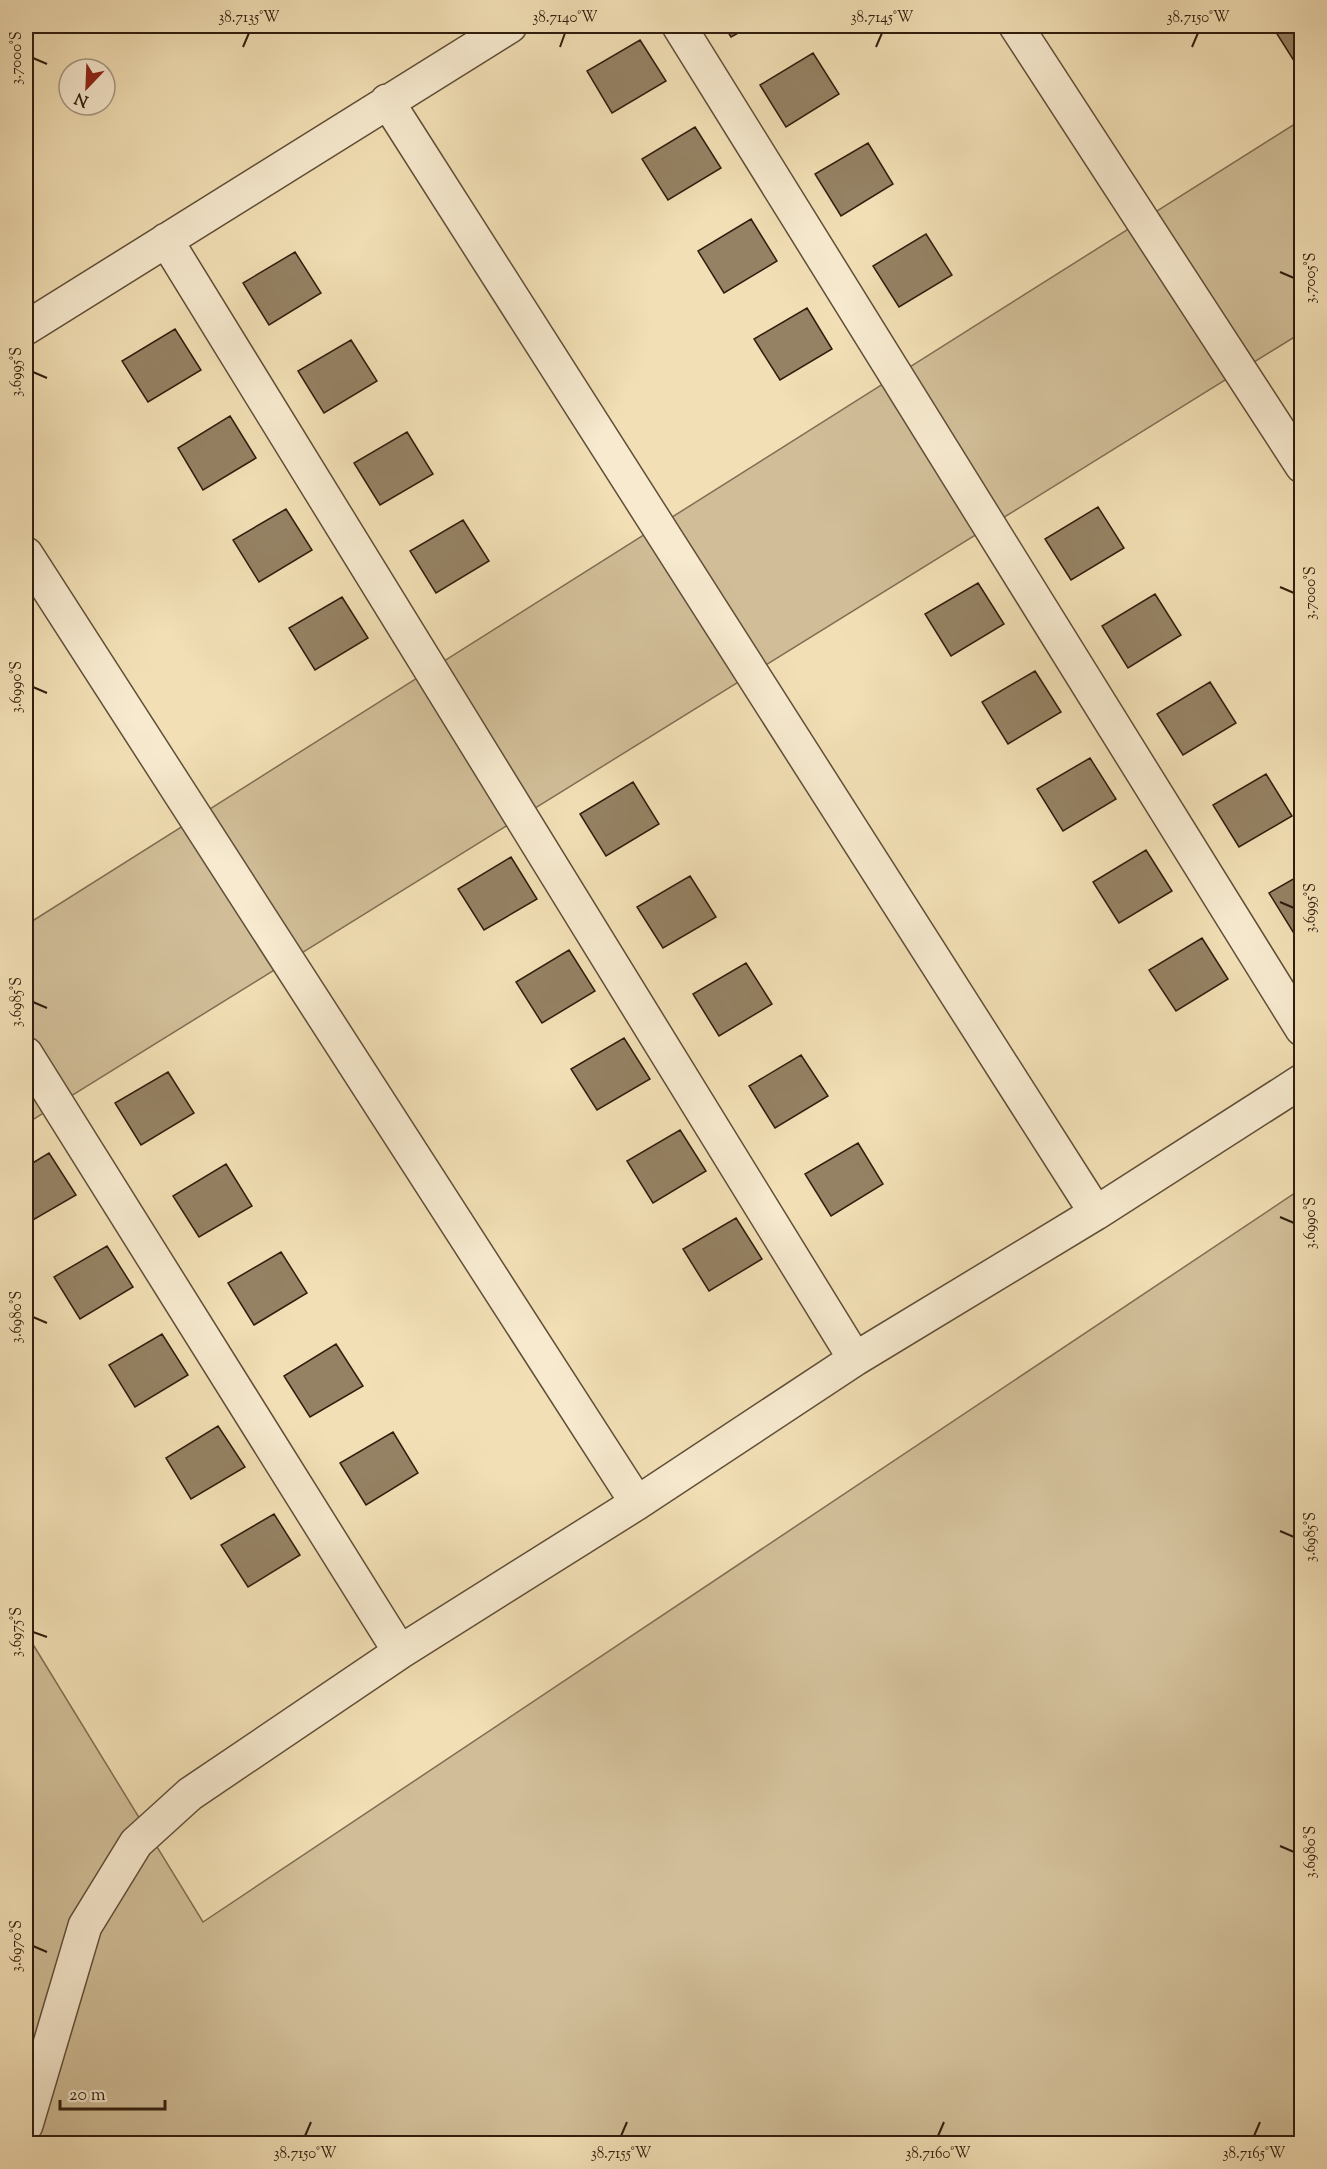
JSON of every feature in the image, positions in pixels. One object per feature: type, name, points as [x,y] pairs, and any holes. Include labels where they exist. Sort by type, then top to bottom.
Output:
[{"type":"street","points":[[26,328],[510,26]]},
{"type":"street","points":[[679,26],[1302,1029]]},
{"type":"street","points":[[1016,26],[1302,466]]},
{"type":"street","points":[[387,101],[1096,1213]]},
{"type":"street","points":[[166,240],[855,1359]]},
{"type":"street","points":[[26,554],[636,1503]]},
{"type":"street","points":[[26,1054],[400,1652]]},
{"type":"street","points":[[26,2125],[85,1926],[136,1843],[190,1794],[400,1652],[636,1503],[855,1359],[1096,1213],[1302,1081]]},
{"type":"shaded area","points":[[1301,120],[1301,333],[26,1124],[26,925]]},
{"type":"shaded area","points":[[1301,1189],[1301,2143],[26,2143],[26,1633],[203,1922]]},
{"type":"building","points":[[724,26],[751,26],[731,37]]},
{"type":"building","points":[[1272,26],[1302,26],[1302,60],[1296,64]]},
{"type":"building","points":[[640,40],[666,81],[612,113],[587,71]]},
{"type":"building","points":[[813,53],[839,94],[786,127],[760,85]]},
{"type":"building","points":[[695,127],[721,168],[668,200],[642,159]]},
{"type":"building","points":[[868,143],[893,184],[841,216],[815,174]]},
{"type":"building","points":[[751,219],[777,261],[724,293],[698,251]]},
{"type":"building","points":[[926,234],[952,275],[899,307],[873,266]]},
{"type":"building","points":[[295,252],[321,293],[269,325],[243,283]]},
{"type":"building","points":[[807,308],[832,349],[780,380],[754,339]]},
{"type":"building","points":[[175,329],[201,370],[148,402],[122,361]]},
{"type":"building","points":[[351,340],[377,381],[324,413],[298,371]]},
{"type":"building","points":[[230,416],[256,458],[203,490],[178,448]]},
{"type":"building","points":[[407,432],[433,474],[380,505],[354,463]]},
{"type":"building","points":[[1098,507],[1124,548],[1071,580],[1045,539]]},
{"type":"building","points":[[286,509],[312,550],[259,582],[233,540]]},
{"type":"building","points":[[463,520],[489,561],[436,593],[410,551]]},
{"type":"building","points":[[978,583],[1004,624],[951,656],[925,614]]},
{"type":"building","points":[[1155,594],[1181,635],[1128,668],[1102,626]]},
{"type":"building","points":[[342,597],[368,638],[315,670],[289,628]]},
{"type":"building","points":[[1035,671],[1061,712],[1008,744],[982,702]]},
{"type":"building","points":[[1210,682],[1236,723],[1183,755],[1157,714]]},
{"type":"building","points":[[1090,758],[1116,799],[1063,831],[1037,789]]},
{"type":"building","points":[[1266,774],[1292,816],[1239,847],[1213,805]]},
{"type":"building","points":[[633,782],[659,824],[606,856],[580,814]]},
{"type":"building","points":[[1146,850],[1172,891],[1119,923],[1093,882]]},
{"type":"building","points":[[511,857],[537,899],[484,930],[458,889]]},
{"type":"building","points":[[1302,874],[1302,931],[1295,935],[1269,893]]},
{"type":"building","points":[[690,876],[716,917],[663,948],[637,907]]},
{"type":"building","points":[[1202,938],[1228,979],[1176,1011],[1149,970]]},
{"type":"building","points":[[569,950],[595,991],[542,1023],[516,982]]},
{"type":"building","points":[[746,963],[772,1004],[719,1036],[693,994]]},
{"type":"building","points":[[624,1038],[650,1079],[597,1110],[571,1069]]},
{"type":"building","points":[[801,1055],[828,1096],[775,1128],[749,1086]]},
{"type":"building","points":[[168,1072],[194,1113],[141,1145],[115,1103]]},
{"type":"building","points":[[680,1130],[706,1171],[653,1203],[627,1161]]},
{"type":"building","points":[[858,1143],[883,1184],[831,1216],[805,1174]]},
{"type":"building","points":[[49,1153],[76,1195],[26,1224],[26,1167]]},
{"type":"building","points":[[226,1164],[252,1206],[199,1237],[173,1196]]},
{"type":"building","points":[[736,1218],[762,1259],[709,1291],[683,1249]]},
{"type":"building","points":[[107,1246],[133,1287],[80,1319],[54,1277]]},
{"type":"building","points":[[281,1252],[307,1293],[254,1325],[228,1283]]},
{"type":"building","points":[[162,1334],[188,1375],[135,1407],[109,1365]]},
{"type":"building","points":[[336,1344],[363,1386],[310,1417],[284,1376]]},
{"type":"building","points":[[218,1426],[245,1467],[191,1499],[166,1458]]},
{"type":"building","points":[[393,1432],[418,1473],[366,1505],[340,1463]]},
{"type":"building","points":[[274,1514],[300,1555],[248,1587],[221,1545]]}]
